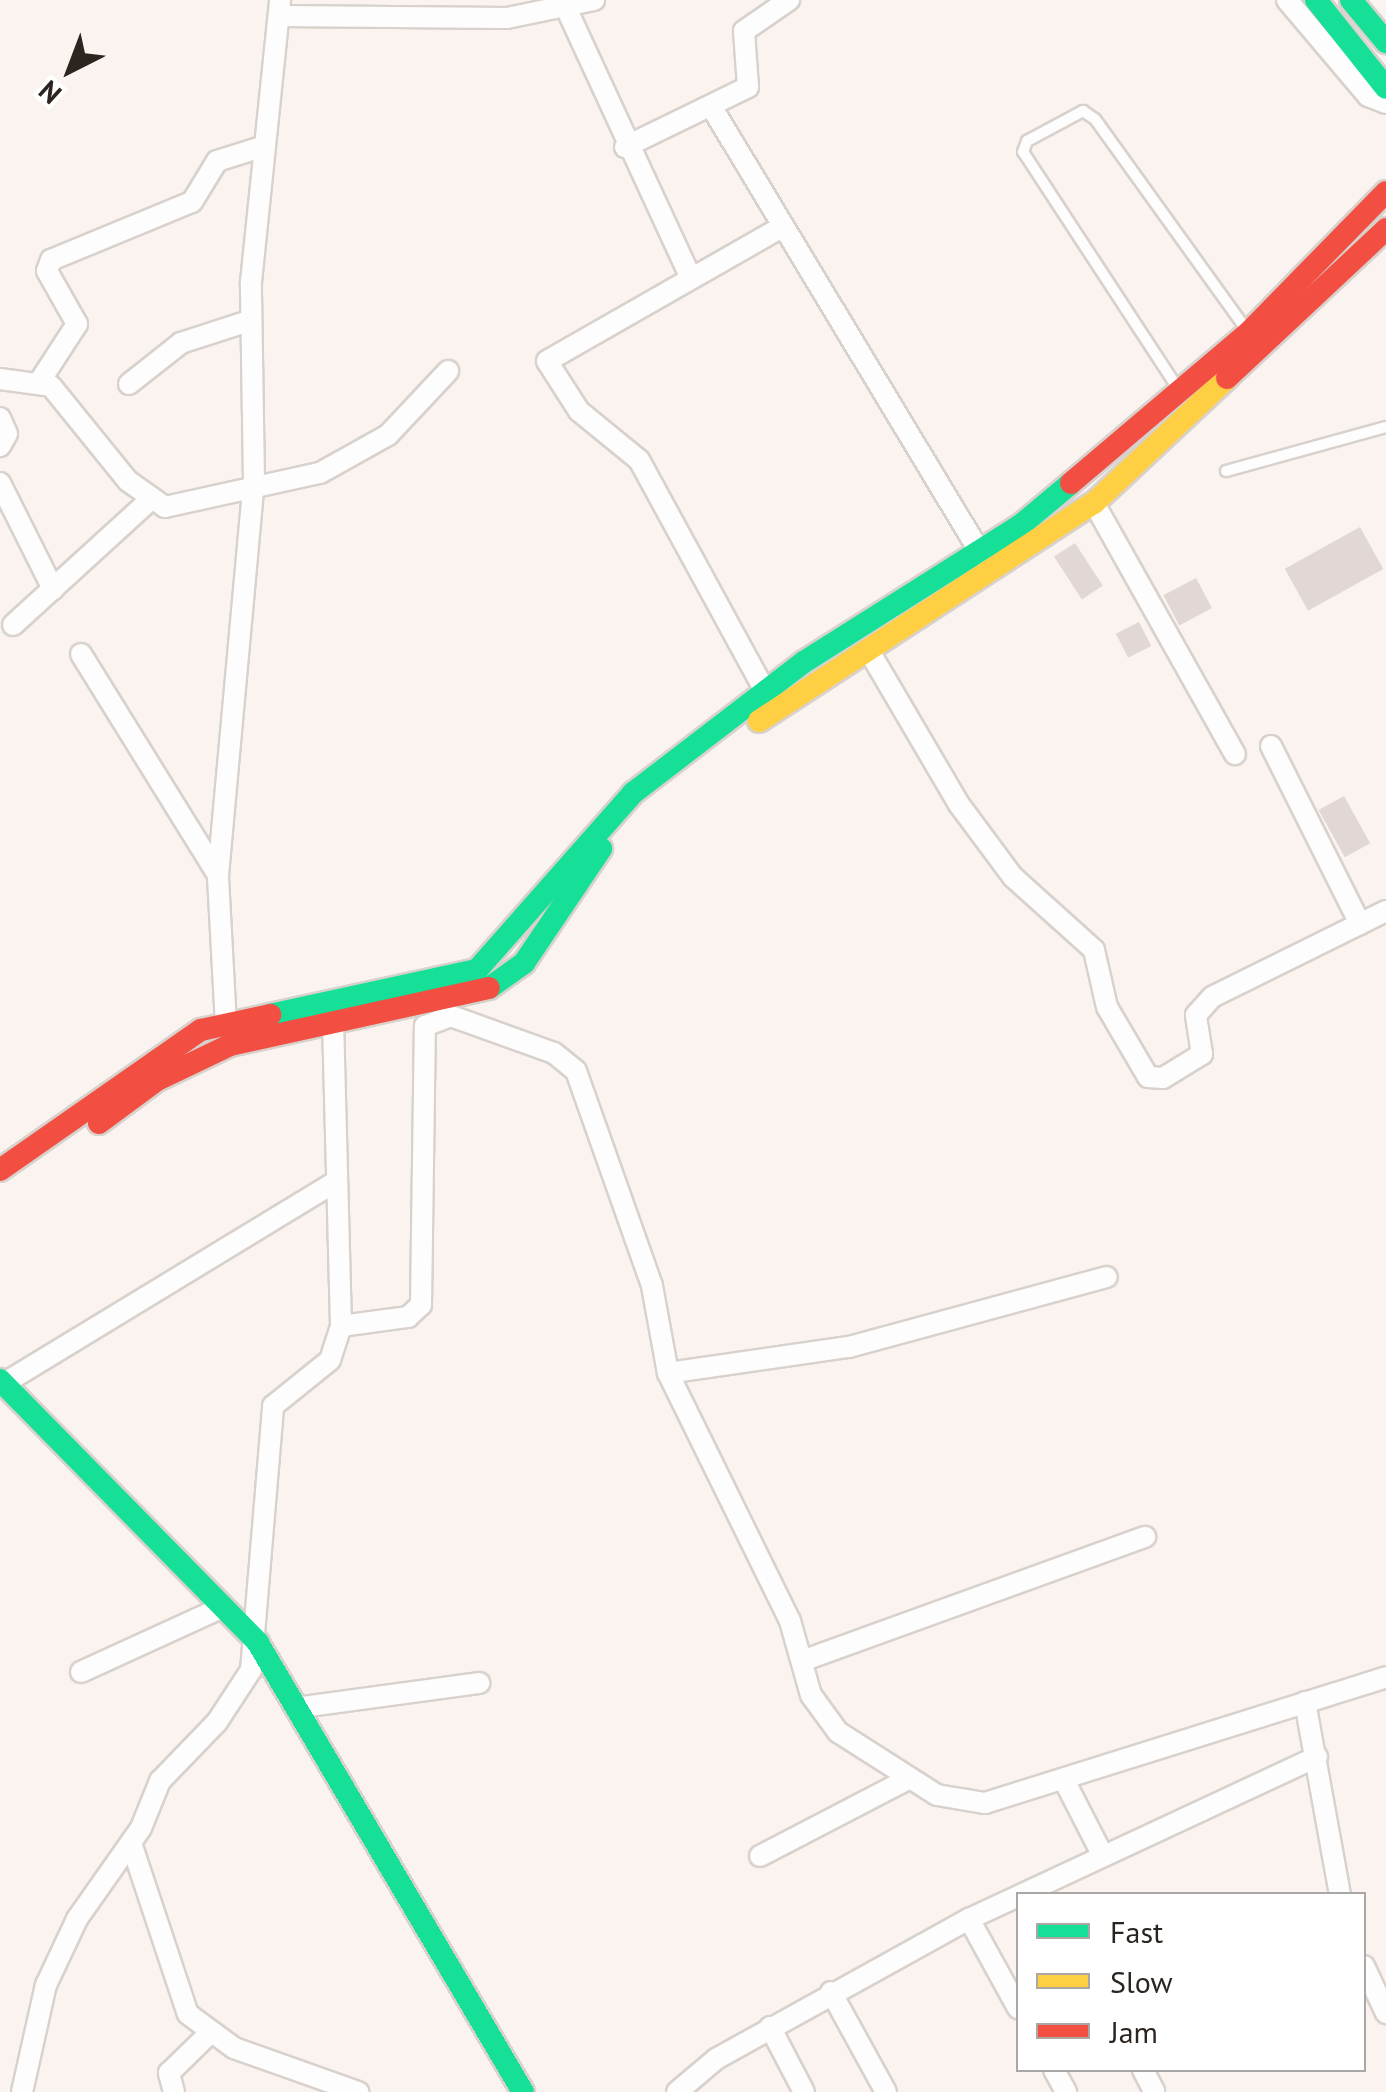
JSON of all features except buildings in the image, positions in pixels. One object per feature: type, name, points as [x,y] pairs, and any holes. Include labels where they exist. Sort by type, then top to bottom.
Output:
[{"type":"main road","points":[[1316,0],[1386,88]]},
{"type":"main road","points":[[1352,0],[1386,42]]},
{"type":"main road","points":[[0,1170],[125,1075],[226,1025],[477,970],[634,792],[766,691],[981,554],[1248,332],[1386,192]]},
{"type":"main road","points":[[0,1196],[193,1059],[438,1008],[504,981],[614,833],[869,650],[1094,503],[1386,229]]},
{"type":"main road","points":[[2,1382],[258,1643],[302,1707],[523,2092]]},
{"type":"street","points":[[226,1025],[218,876],[254,483],[248,321],[279,8],[556,7],[594,0]]},
{"type":"street","points":[[625,147],[714,111],[753,81],[744,31],[789,0]]},
{"type":"street","points":[[1286,0],[1368,96],[1386,103]]},
{"type":"street","points":[[556,7],[690,276]]},
{"type":"street","points":[[714,111],[981,554]]},
{"type":"street","points":[[40,380],[77,324],[47,271],[51,260],[192,202],[217,161],[265,146]]},
{"type":"street","points":[[766,691],[639,460],[578,411],[547,368],[552,354],[782,227]]},
{"type":"street","points":[[129,384],[181,343],[248,321]]},
{"type":"street","points":[[0,378],[40,380],[150,500],[177,507],[254,483],[303,479],[374,446],[448,371]]},
{"type":"street","points":[[0,418],[0,446]]},
{"type":"street","points":[[0,483],[52,589]]},
{"type":"street","points":[[14,625],[150,500]]},
{"type":"street","points":[[1094,503],[1235,754]]},
{"type":"street","points":[[869,650],[958,803],[1022,886],[1094,950],[1108,1007],[1148,1077],[1163,1078],[1202,1054],[1202,1004],[1386,910]]},
{"type":"street","points":[[81,654],[218,876]]},
{"type":"street","points":[[1272,746],[1360,924]]},
{"type":"street","points":[[340,1326],[408,1317],[420,1305],[426,1026],[450,1016],[554,1053],[576,1071],[652,1286],[668,1373],[802,1661],[824,1718],[908,1779],[984,1804],[1066,1782],[1386,1678]]},
{"type":"street","points":[[22,2092],[46,1985],[77,1919],[131,1843],[160,1781],[239,1695],[258,1643],[273,1406],[330,1360],[340,1326],[332,1184],[333,1028]]},
{"type":"street","points":[[2,1382],[332,1184]]},
{"type":"street","points":[[668,1373],[849,1347],[1107,1277]]},
{"type":"street","points":[[802,1661],[1145,1537]]},
{"type":"street","points":[[81,1672],[224,1607]]},
{"type":"street","points":[[302,1707],[479,1683]]},
{"type":"street","points":[[1305,1702],[1340,1892]]},
{"type":"street","points":[[1050,1887],[1101,1852],[1316,1757]]},
{"type":"street","points":[[760,1856],[908,1779]]},
{"type":"street","points":[[1066,1782],[1101,1852]]},
{"type":"street","points":[[131,1843],[176,1993],[209,2034],[358,2092]]},
{"type":"street","points":[[677,2092],[770,2028],[832,1992],[968,1920],[1016,1901]]},
{"type":"street","points":[[968,1920],[1016,2004]]},
{"type":"street","points":[[1366,1970],[1386,2013]]},
{"type":"street","points":[[832,1992],[886,2092]]},
{"type":"street","points":[[770,2028],[804,2092]]},
{"type":"street","points":[[174,2092],[169,2073],[209,2034]]},
{"type":"lane","points":[[1180,392],[1040,180],[1027,141],[1083,111],[1095,119],[1248,332]]},
{"type":"lane","points":[[1226,471],[1386,428]]},
{"type":"traffic: fast","points":[[1316,0],[1386,88]]},
{"type":"traffic: fast","points":[[1351,0],[1386,42]]},
{"type":"traffic: fast","points":[[270,1015],[477,970],[633,793],[804,662],[1021,525],[1071,483]]},
{"type":"traffic: fast","points":[[489,988],[524,963],[601,849]]},
{"type":"traffic: fast","points":[[0,1380],[258,1643],[523,2092]]},
{"type":"traffic: slow","points":[[759,721],[1094,503],[1227,378]]},
{"type":"traffic: jam","points":[[1071,483],[1248,333],[1386,192]]},
{"type":"traffic: jam","points":[[1227,378],[1386,229]]},
{"type":"traffic: jam","points":[[99,1123],[157,1080],[230,1045],[489,988]]},
{"type":"traffic: jam","points":[[0,1170],[201,1030],[270,1015]]}]
